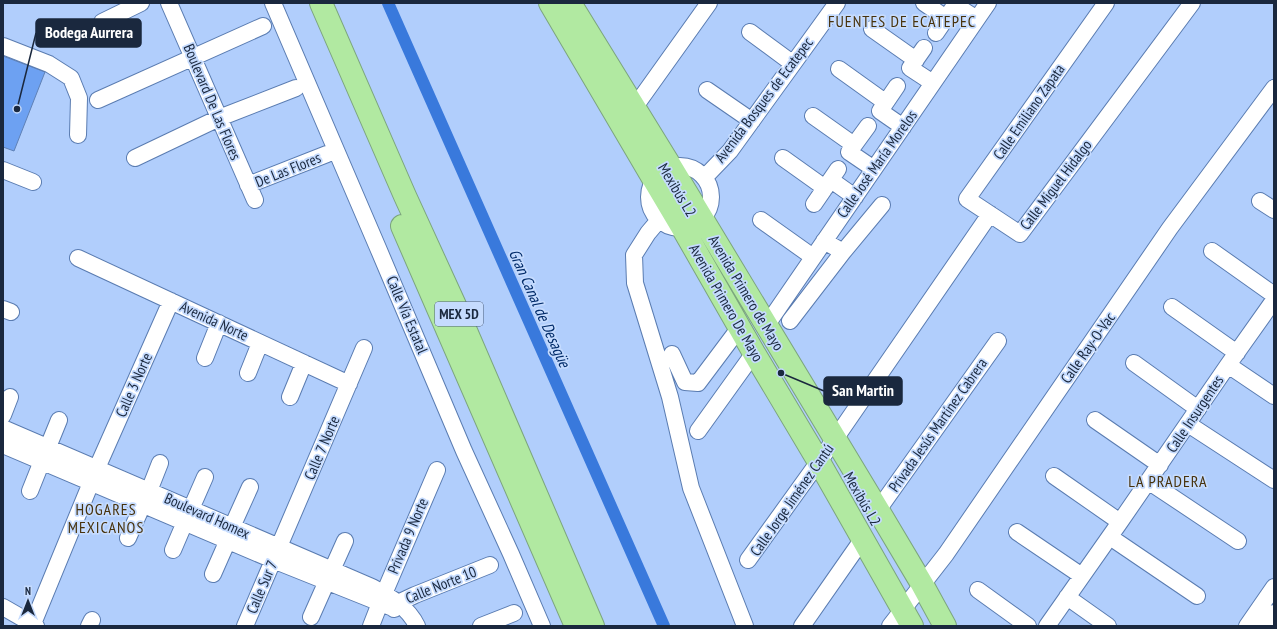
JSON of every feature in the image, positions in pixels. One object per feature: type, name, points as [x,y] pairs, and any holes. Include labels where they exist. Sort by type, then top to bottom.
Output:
[{"type":"highway","name":"MEX 5D","points":[[305,3],[576,626]]},
{"type":"highway","name":"MEX 5D","points":[[321,3],[405,196],[454,303],[593,626]]},
{"type":"highway","name":"Avenida Primero De Mayo","points":[[550,3],[662,173],[692,224],[742,331],[754,353],[827,450],[862,540],[908,607]]},
{"type":"highway","points":[[570,3],[634,108],[662,173]]},
{"type":"highway","name":"Avenida Primero de Mayo","points":[[692,224],[766,326],[827,450],[878,510],[908,607],[945,626]]},
{"type":"street","points":[[102,22],[141,3]]},
{"type":"street","name":"Boulevard De Las Flores","points":[[169,3],[255,200]]},
{"type":"street","name":"Calle Vía Estatal","points":[[273,3],[464,451],[542,626]]},
{"type":"street","name":"Mexibús L2","points":[[558,3],[662,173]]},
{"type":"street","name":"Mexibús L2","points":[[564,3],[662,173]]},
{"type":"street","points":[[634,108],[709,3]]},
{"type":"street","name":"Avenida Bosques de Ecatepec","points":[[705,177],[730,151],[837,3]]},
{"type":"street","points":[[924,3],[946,18]]},
{"type":"street","name":"Calle José María Morelos","points":[[766,326],[988,3]]},
{"type":"street","name":"Calle Emiliano Zapata","points":[[990,214],[967,199],[1106,3]]},
{"type":"street","name":"Calle Miguel Hidalgo","points":[[990,214],[1020,234],[1192,3]]},
{"type":"street","points":[[936,33],[955,5],[977,19]]},
{"type":"street","points":[[98,100],[263,26]]},
{"type":"street","points":[[872,29],[920,54],[910,68],[933,83]]},
{"type":"street","points":[[750,32],[792,64]]},
{"type":"street","points":[[3,46],[49,64],[71,78],[79,98],[78,135]]},
{"type":"street","points":[[839,69],[885,102]]},
{"type":"street","points":[[897,86],[880,110],[903,127]]},
{"type":"street","points":[[135,158],[219,118],[296,88]]},
{"type":"street","name":"Calle Ray-O-Vac","points":[[908,607],[1170,228],[1274,88]]},
{"type":"street","points":[[706,90],[752,120]]},
{"type":"street","points":[[813,116],[854,145]]},
{"type":"street","points":[[868,126],[849,152],[874,169]]},
{"type":"street","name":"De Las Flores","points":[[248,185],[327,154]]},
{"type":"street","points":[[783,158],[831,179],[855,197]]},
{"type":"street","name":"Avenida Bosques de Ecatepec","points":[[662,173],[683,166],[695,169],[705,177],[711,191],[710,206],[692,224]]},
{"type":"street","points":[[3,170],[33,182]]},
{"type":"street","points":[[662,173],[650,188],[650,205],[654,213],[659,220],[674,227],[692,224]]},
{"type":"street","points":[[814,204],[831,179]]},
{"type":"street","points":[[1260,201],[1274,210]]},
{"type":"street","points":[[790,321],[843,252],[882,205]]},
{"type":"street","points":[[827,450],[990,214]]},
{"type":"street","points":[[659,220],[648,233],[634,255],[635,283],[670,397],[691,488],[745,626]]},
{"type":"street","points":[[761,220],[813,257]]},
{"type":"street","name":"Mexibús L2","points":[[692,224],[827,450],[908,607],[920,626]]},
{"type":"street","points":[[824,241],[843,252]]},
{"type":"street","points":[[1212,251],[1272,305]]},
{"type":"street","name":"Avenida Norte","points":[[78,258],[349,384]]},
{"type":"street","name":"Calle 3 Norte","points":[[34,625],[94,475],[170,301]]},
{"type":"street","name":"Calle Insurgentes","points":[[1047,626],[1232,359],[1272,305]]},
{"type":"street","points":[[1172,307],[1274,396]]},
{"type":"street","points":[[205,358],[219,324]]},
{"type":"street","points":[[672,354],[686,382],[698,383],[734,335],[742,331]]},
{"type":"street","name":"Privada Jesús Martínez Cabrera","points":[[878,510],[998,340]]},
{"type":"street","points":[[248,373],[260,343]]},
{"type":"street","name":"Calle 7 Norte","points":[[276,554],[364,348]]},
{"type":"street","points":[[698,431],[754,353]]},
{"type":"street","points":[[290,397],[304,363]]},
{"type":"street","points":[[1134,363],[1198,410]]},
{"type":"street","points":[[3,415],[10,397]]},
{"type":"street","points":[[30,491],[59,420]]},
{"type":"street","points":[[1095,420],[1160,465]]},
{"type":"street","points":[[1188,424],[1274,480]]},
{"type":"street","name":"Boulevard Homex","points":[[3,428],[45,454],[392,604]]},
{"type":"street","name":"Boulevard Homex","points":[[3,445],[45,454]]},
{"type":"street","name":"Calle Jorge Jiménez Cantú","points":[[748,560],[827,450]]},
{"type":"street","points":[[128,538],[160,463]]},
{"type":"street","name":"Privada 9 Norte","points":[[371,626],[392,604],[437,470]]},
{"type":"street","points":[[1054,476],[1120,522]]},
{"type":"street","points":[[173,550],[205,477]]},
{"type":"street","points":[[1148,481],[1238,541]]},
{"type":"street","points":[[213,574],[250,487]]},
{"type":"street","points":[[1017,532],[1082,576]]},
{"type":"street","points":[[1110,537],[1197,596]]},
{"type":"street","points":[[802,626],[862,540]]},
{"type":"street","points":[[311,617],[345,541]]},
{"type":"street","name":"Calle Sur 7","points":[[245,626],[276,554]]},
{"type":"street","name":"Calle Norte 10","points":[[392,604],[490,565]]},
{"type":"street","points":[[1247,626],[1274,587]]},
{"type":"street","points":[[978,590],[1028,626]]},
{"type":"street","points":[[1067,597],[1108,626]]},
{"type":"street","points":[[392,604],[417,626]]},
{"type":"street","points":[[3,607],[34,625]]},
{"type":"street","name":"Mexibús L2","points":[[908,607],[935,626]]},
{"type":"street","points":[[481,626],[514,613]]},
{"type":"street","points":[[1265,626],[1274,613]]},
{"type":"building","points":[[3,56],[45,72],[14,151],[3,147]]},
{"type":"waterway","name":"Gran Canal de Desagüe","points":[[388,3],[664,626]]},
{"type":"place","name":"Bodega Aurrera","points":[[17,109]]},
{"type":"place","name":"San Martin","points":[[781,373]]},
{"type":"district","name":"FUENTES DE ECATEPEC","points":[[902,21]]},
{"type":"district","name":"LA PRADERA","points":[[1168,481]]},
{"type":"district","name":"HOGARES MEXICANOS","points":[[106,518]]}]
